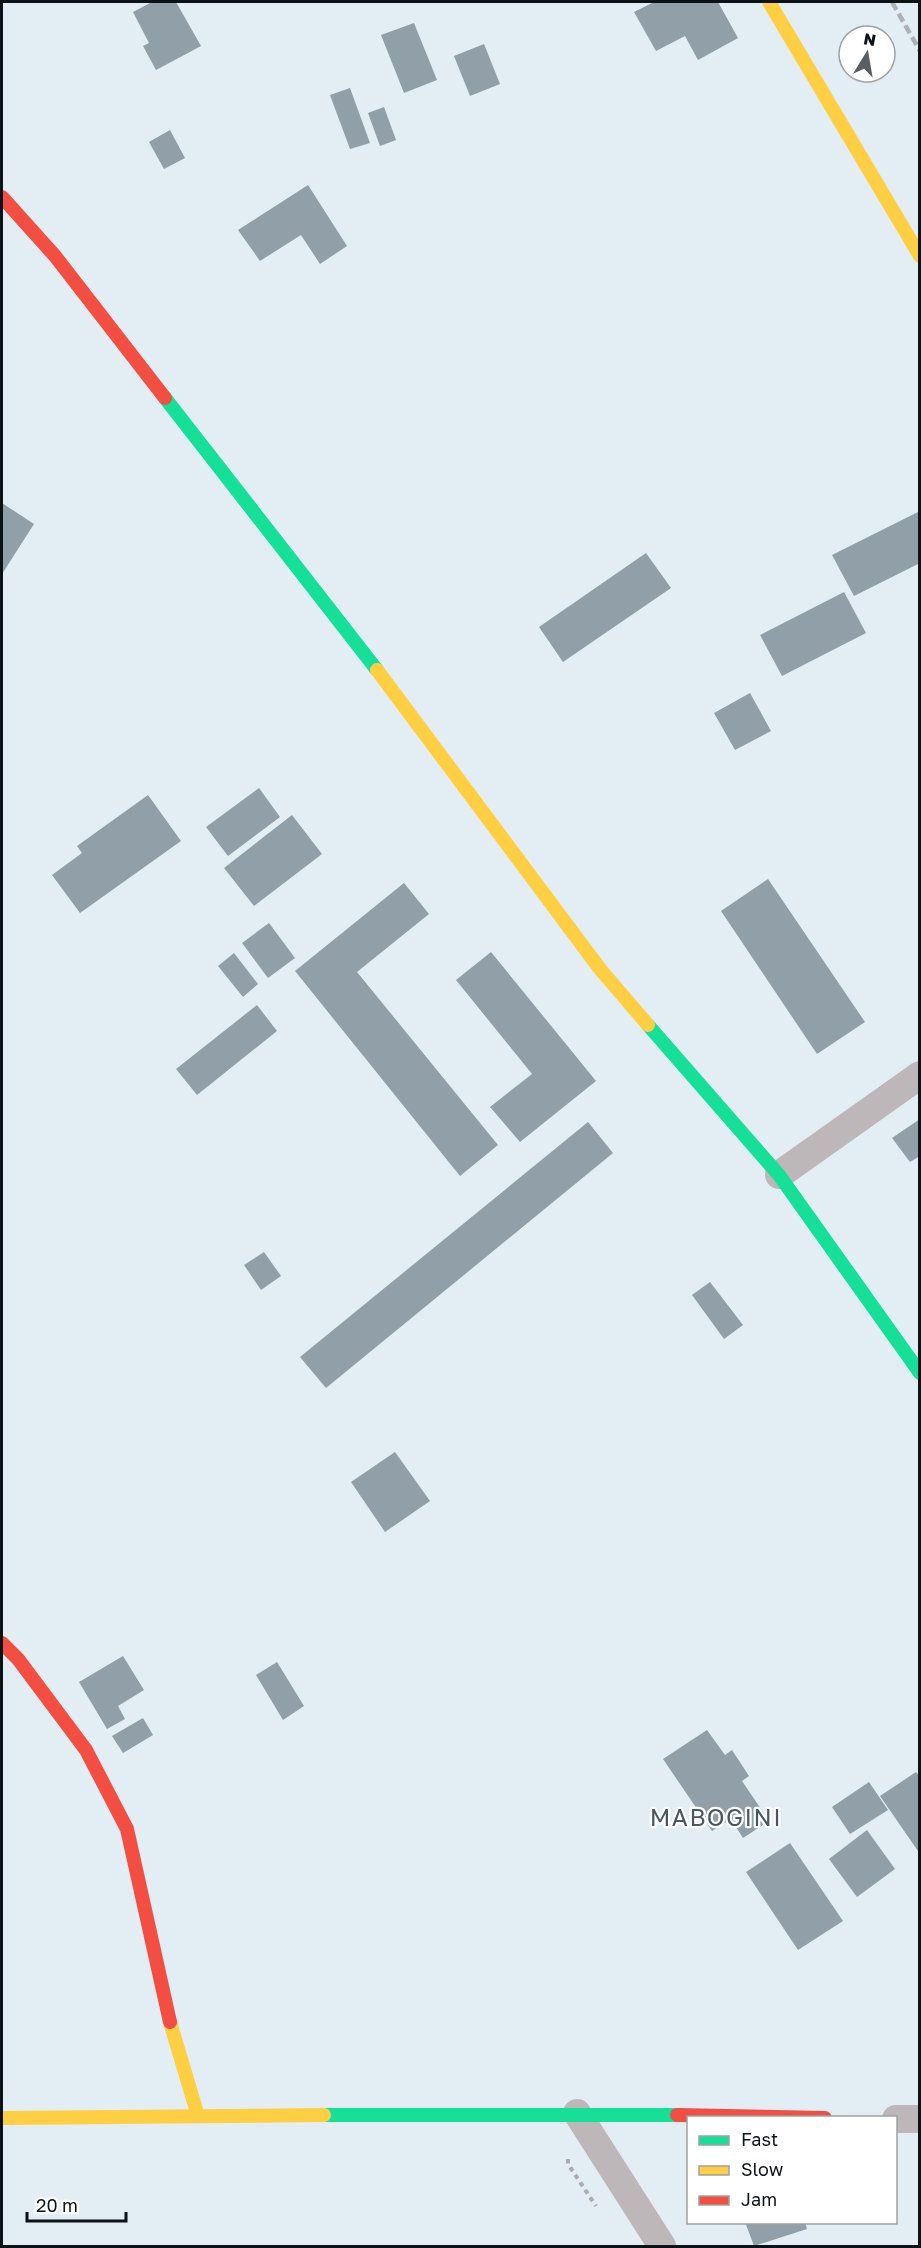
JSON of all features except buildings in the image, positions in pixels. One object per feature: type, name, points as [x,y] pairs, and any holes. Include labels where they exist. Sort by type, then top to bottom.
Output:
[{"type":"street","points":[[769,2],[920,256]]},
{"type":"street","points":[[2,197],[55,256],[371,662],[600,969],[778,1175],[920,1373]]},
{"type":"street","points":[[778,1175],[920,1075]]},
{"type":"street","points":[[2,1643],[18,1659],[86,1749],[127,1829],[175,2044],[198,2116]]},
{"type":"street","points":[[577,2112],[662,2247]]},
{"type":"street","points":[[2,2118],[577,2112],[742,2116]]},
{"type":"street","points":[[897,2119],[920,2119]]},
{"type":"railway","points":[[892,2],[920,51]]},
{"type":"traffic: fast","points":[[165,398],[377,670]]},
{"type":"traffic: fast","points":[[648,1025],[779,1175],[920,1373]]},
{"type":"traffic: fast","points":[[324,2115],[677,2115]]},
{"type":"traffic: slow","points":[[769,2],[920,256]]},
{"type":"traffic: slow","points":[[377,670],[600,969],[648,1025]]},
{"type":"traffic: slow","points":[[170,2022],[198,2116]]},
{"type":"traffic: slow","points":[[2,2118],[324,2115]]},
{"type":"traffic: jam","points":[[2,197],[55,256],[165,398]]},
{"type":"traffic: jam","points":[[2,1643],[18,1659],[86,1750],[127,1829],[170,2022]]},
{"type":"traffic: jam","points":[[677,2115],[726,2116]]},
{"type":"district","name":"MABOGINI","points":[[716,1816]]}]
